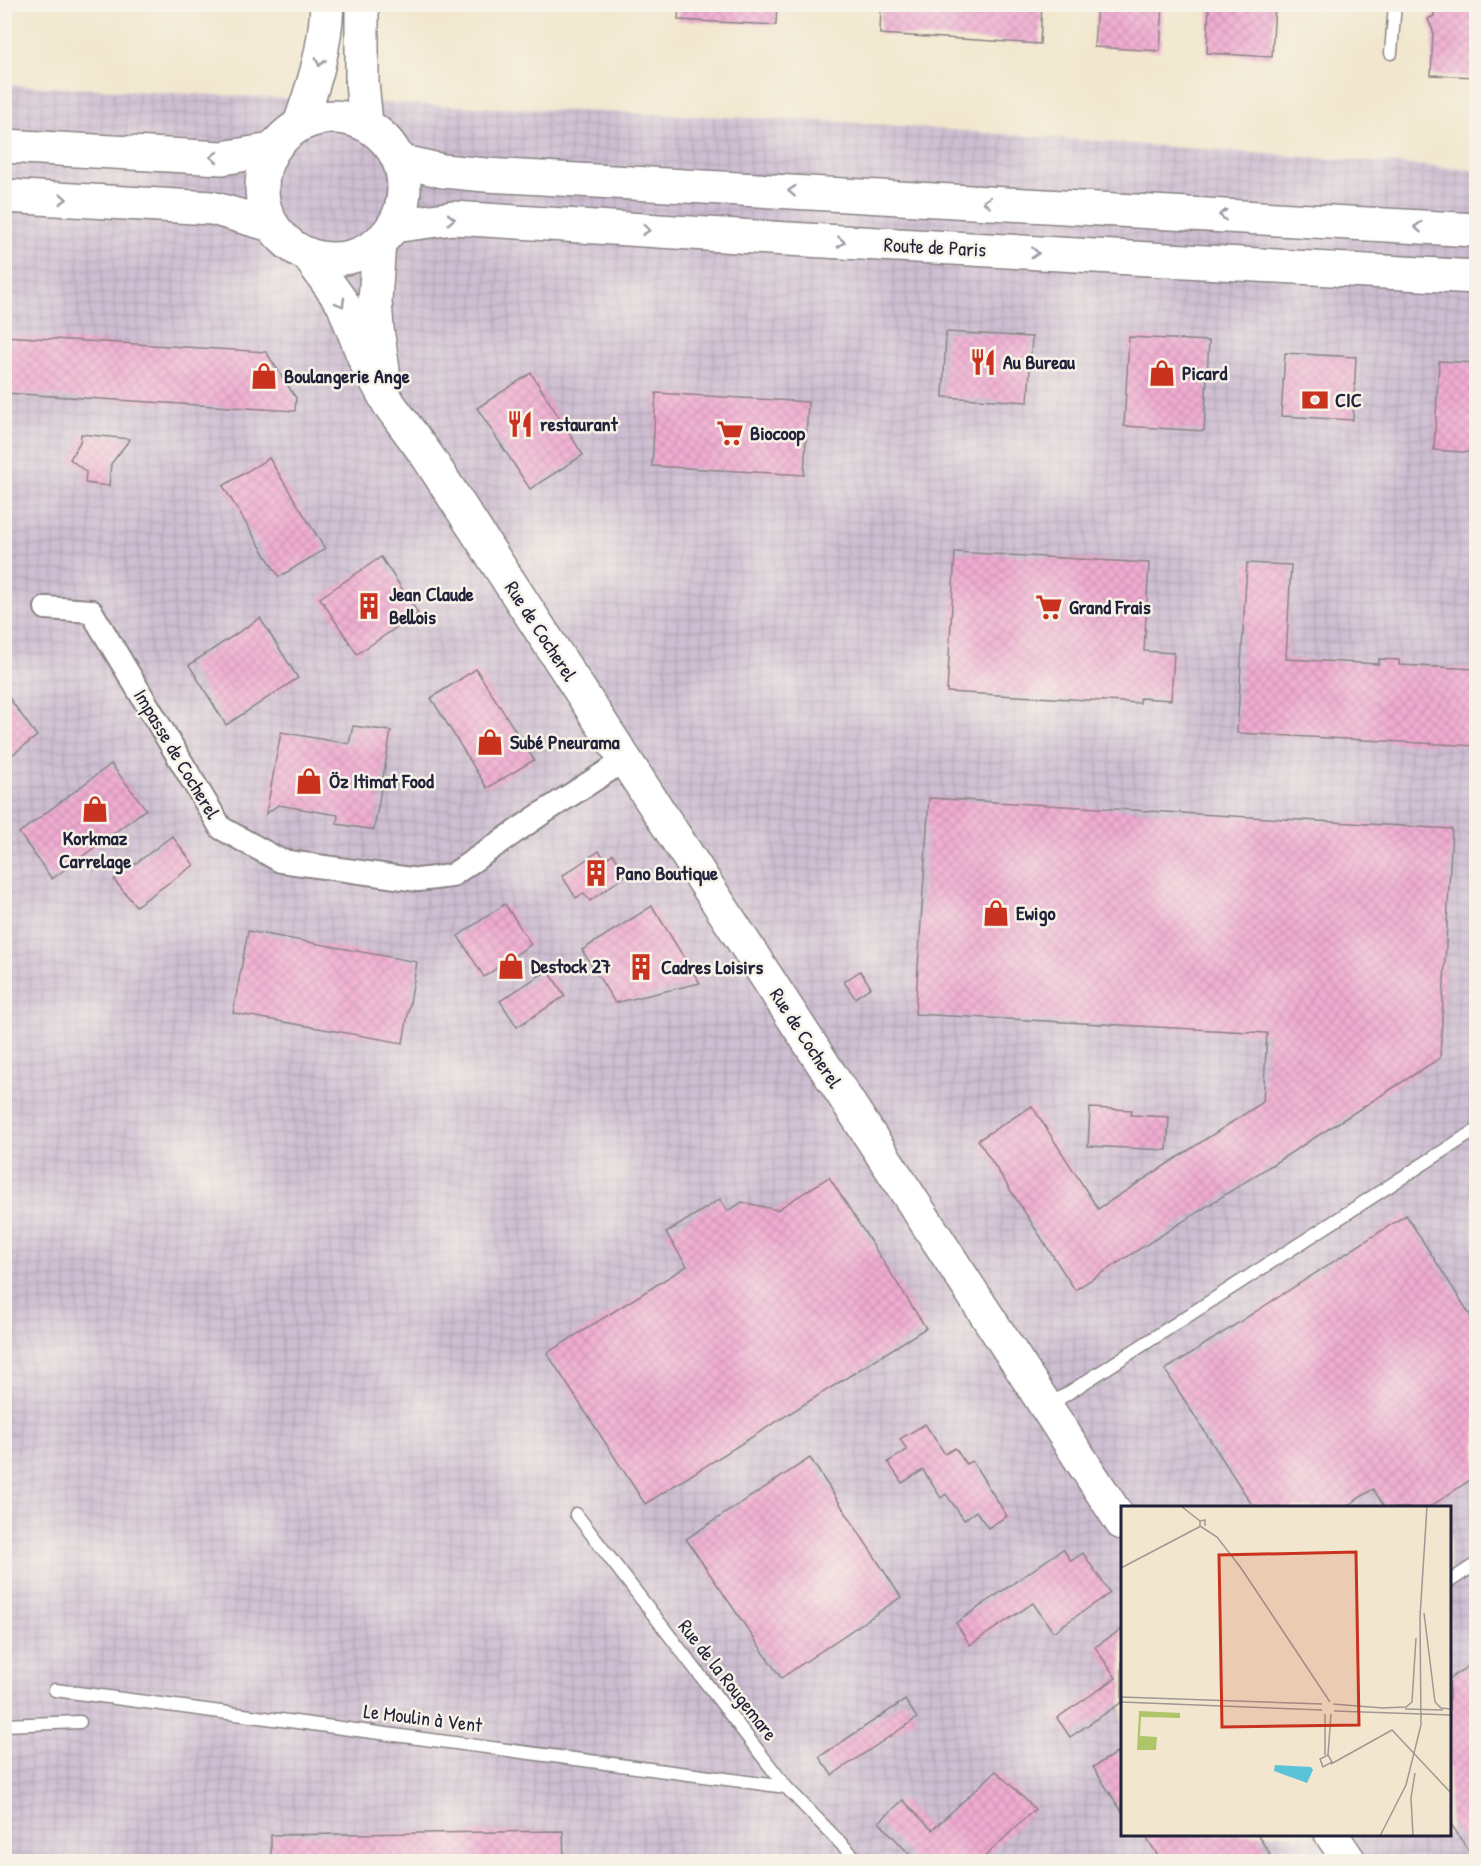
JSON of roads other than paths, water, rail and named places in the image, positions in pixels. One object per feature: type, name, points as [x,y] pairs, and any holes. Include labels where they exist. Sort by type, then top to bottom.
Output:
[{"type":"main road","points":[[300,124],[316,79],[326,36],[327,4]]},
{"type":"main road","points":[[365,7],[362,82],[366,124]]},
{"type":"main road","points":[[333,116],[350,118],[366,124],[392,146],[400,161],[404,183],[402,205],[386,234],[363,252],[345,258],[327,259],[308,255],[288,244],[271,225],[264,207],[261,187],[264,168],[272,150],[284,135],[300,124],[316,118],[333,116]]},
{"type":"main road","points":[[4,146],[222,158],[272,150]]},
{"type":"main road","points":[[400,161],[443,171],[497,175],[1476,230]]},
{"type":"main road","points":[[4,196],[212,208],[271,225]]},
{"type":"main road","name":"Route de Paris","points":[[386,234],[453,218],[1476,277]]},
{"type":"main road","name":"Rue de Cocherel","points":[[386,234],[375,301],[376,329],[389,404]]},
{"type":"main road","name":"Rue de Cocherel","points":[[308,255],[343,304],[365,360],[389,404],[434,466],[1121,1521]]},
{"type":"main road","points":[[1332,1836],[1350,1862]]},
{"type":"street","name":"Impasse de Cocherel","points":[[46,608],[91,611],[221,828],[281,861],[418,880],[450,876],[625,760]]},
{"type":"lane","points":[[1391,53],[1395,4]]},
{"type":"lane","points":[[1047,1407],[1476,1131]]},
{"type":"lane","name":"Rue de la Rougemare","points":[[576,1514],[786,1787],[859,1862]]},
{"type":"lane","points":[[1451,1580],[1476,1564]]},
{"type":"lane","name":"Le Moulin à Vent","points":[[55,1690],[786,1787]]},
{"type":"lane","points":[[4,1725],[80,1722]]},
{"type":"place","name":"Au Bureau","points":[[983,362]]},
{"type":"place","name":"Picard","points":[[1162,373]]},
{"type":"place","name":"Boulangerie Ange","points":[[264,376]]},
{"type":"place","name":"CIC","points":[[1315,400]]},
{"type":"place","name":"restaurant","points":[[520,424]]},
{"type":"place","name":"Biocoop","points":[[730,433]]},
{"type":"place","name":"Jean Claude Bellois","points":[[369,606]]},
{"type":"place","name":"Grand Frais","points":[[1049,607]]},
{"type":"place","name":"Subé Pneurama","points":[[490,742]]},
{"type":"place","name":"Öz Itimat Food","points":[[309,781]]},
{"type":"place","name":"Korkmaz Carrelage","points":[[95,809]]},
{"type":"place","name":"Pano Boutique","points":[[596,873]]},
{"type":"place","name":"Ewigo","points":[[996,913]]},
{"type":"place","name":"Destock 27","points":[[511,966]]},
{"type":"place","name":"Cadres Loisirs","points":[[641,967]]}]
